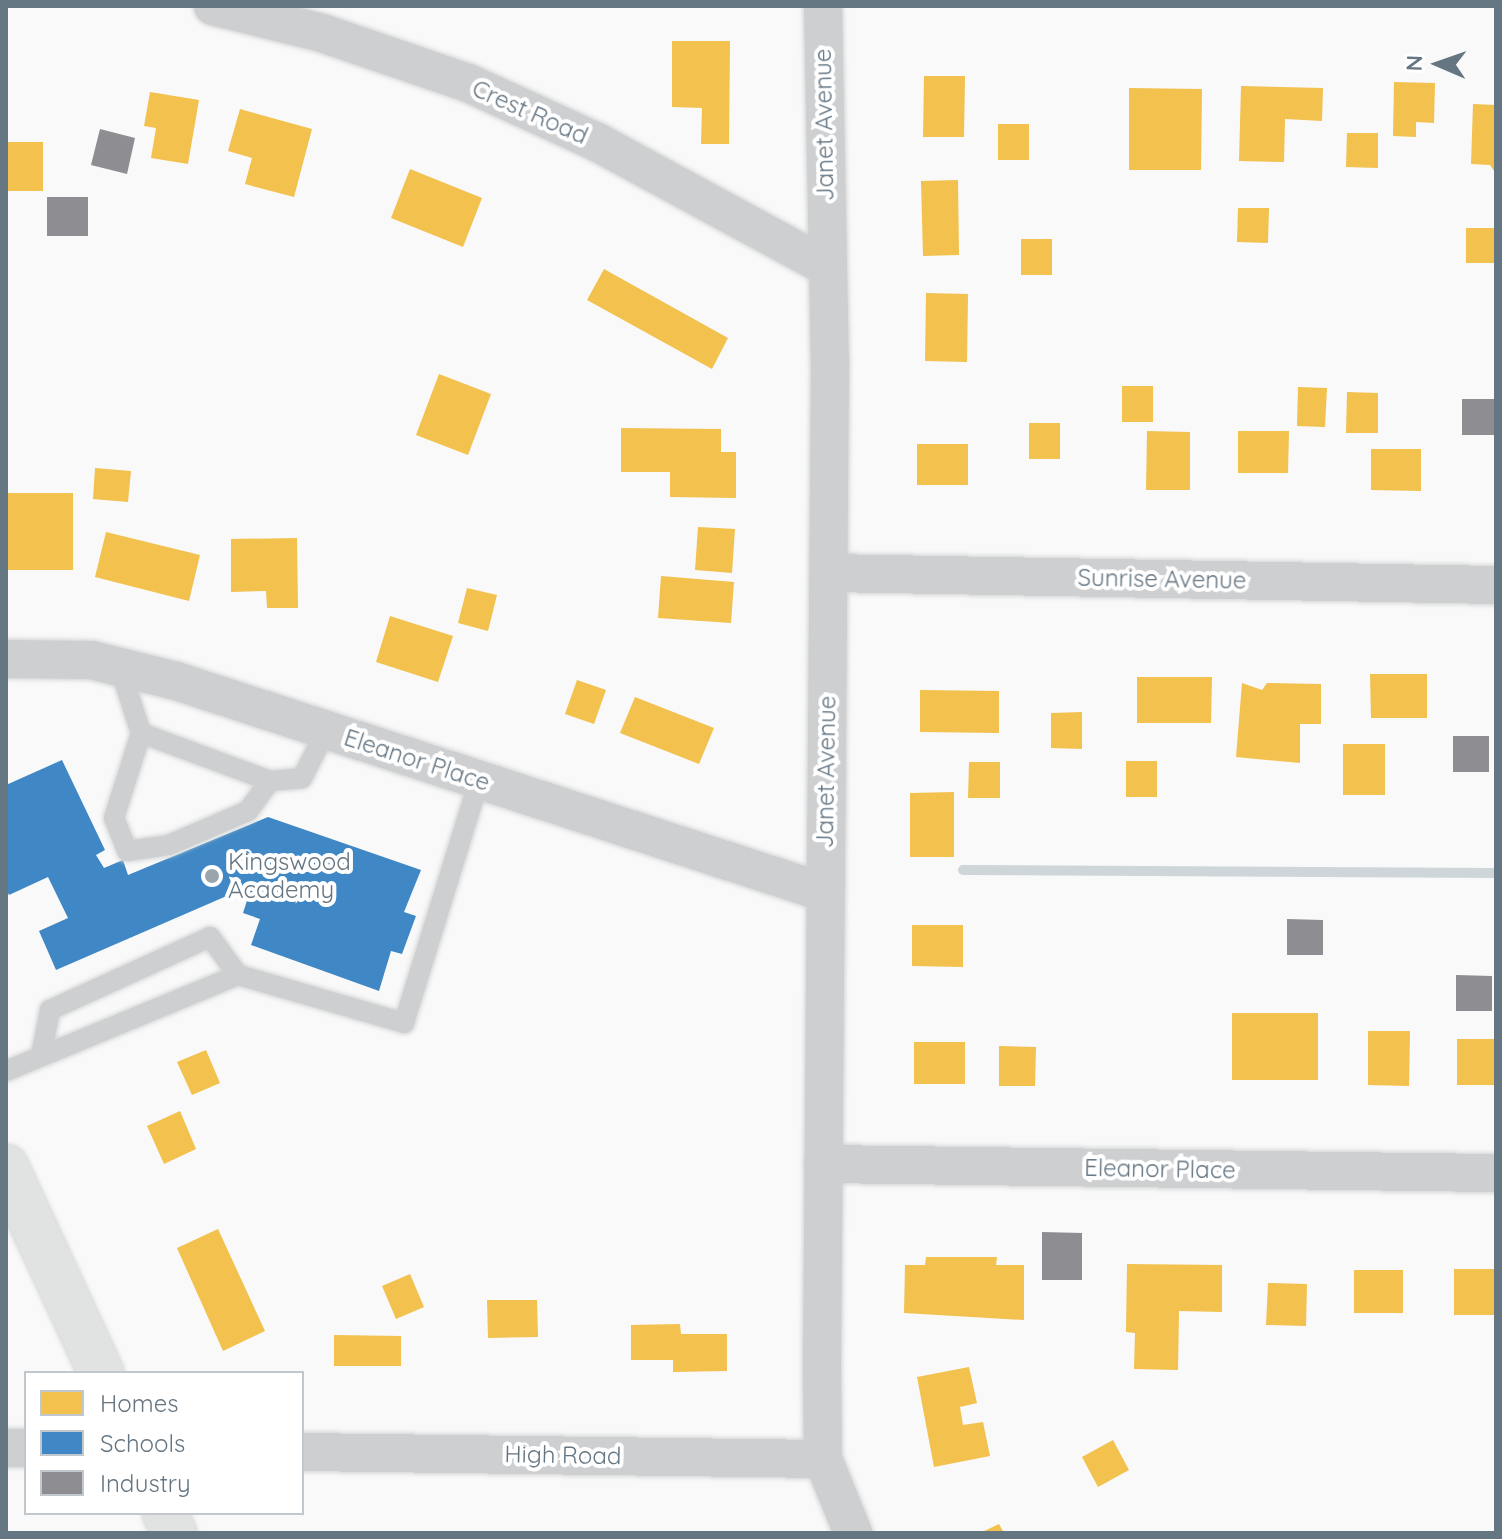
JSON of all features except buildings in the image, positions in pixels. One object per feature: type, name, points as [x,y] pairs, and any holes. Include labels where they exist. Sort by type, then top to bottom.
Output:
[{"type":"main road","points":[[6,1167],[100,1371]]},
{"type":"street","name":"Crest Road","points":[[213,6],[322,33],[468,83],[597,142],[827,267]]},
{"type":"street","name":"Janet Avenue","points":[[823,6],[829,573],[823,892],[823,1459],[853,1533]]},
{"type":"street","name":"Sunrise Avenue","points":[[829,573],[1496,585]]},
{"type":"street","name":"Eleanor Place","points":[[6,659],[119,665],[823,892]]},
{"type":"street","name":"Eleanor Place","points":[[823,1164],[1496,1173]]},
{"type":"street","name":"High Road","points":[[304,1452],[823,1459]]},
{"type":"lane","points":[[119,665],[141,733],[114,818],[127,851],[169,845],[248,811],[270,781]]},
{"type":"lane","points":[[141,733],[270,781],[302,778],[326,731]]},
{"type":"lane","points":[[42,1051],[50,1010],[210,937],[238,975],[404,1023],[479,780]]},
{"type":"lane","points":[[6,1071],[42,1051],[64,1052],[238,975]]},
{"type":"waterway","points":[[963,870],[1496,873]]},
{"type":"place","name":"Kingswood Academy","points":[[212,876]]}]
